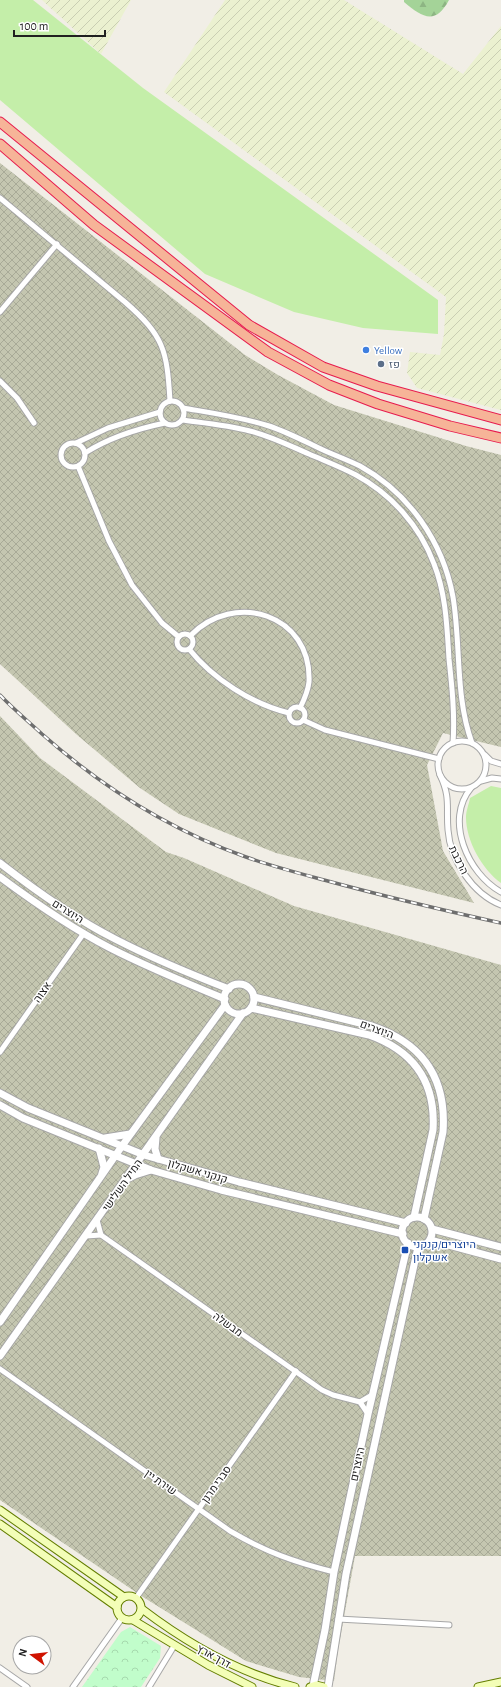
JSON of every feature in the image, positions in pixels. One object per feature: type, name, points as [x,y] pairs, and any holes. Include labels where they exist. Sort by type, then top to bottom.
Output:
[{"type":"highway","points":[[0,122],[249,325],[323,367],[384,388],[501,420]]},
{"type":"highway","points":[[0,144],[94,224],[268,352],[329,385],[378,404],[450,426],[501,438]]},
{"type":"main road","points":[[0,1510],[124,1597]]},
{"type":"main road","points":[[0,1524],[117,1607]]},
{"type":"main road","points":[[130,1596],[136,1598],[142,1609],[139,1616],[129,1621],[122,1618],[118,1613],[117,1607],[119,1601],[124,1597],[130,1596]]},
{"type":"main road","name":"דרך ארץ","points":[[142,1609],[165,1626],[234,1667],[257,1676],[295,1687]]},
{"type":"main road","name":"דרך ארץ","points":[[133,1620],[174,1646],[230,1677],[252,1687]]},
{"type":"main road","points":[[490,1684],[501,1677]]},
{"type":"main road","points":[[478,1687],[501,1682]]},
{"type":"main road","points":[[311,1686],[320,1685],[326,1687]]},
{"type":"street","points":[[0,198],[57,244],[142,317],[160,341],[165,354],[170,401]]},
{"type":"street","points":[[0,312],[57,244]]},
{"type":"street","points":[[0,381],[17,398],[34,423]]},
{"type":"street","points":[[164,423],[161,419],[160,412],[162,405],[170,401],[179,403],[183,408],[184,416],[182,420]]},
{"type":"street","points":[[183,408],[239,418],[276,429],[360,466],[390,487],[407,503],[434,540],[443,560],[450,582],[464,719],[472,743]]},
{"type":"street","points":[[76,443],[80,445],[85,453],[83,462],[78,466],[70,467],[65,465],[61,457],[63,447],[71,443],[76,443],[108,428],[160,412]]},
{"type":"street","points":[[85,453],[111,438],[140,428],[164,423],[174,425],[182,420],[230,426],[267,436],[337,466],[355,475],[385,494],[412,524],[426,545],[441,585],[455,723],[453,743]]},
{"type":"street","points":[[78,466],[109,541],[132,585],[162,624],[179,637]]},
{"type":"street","points":[[190,636],[203,624],[216,617],[240,611],[262,614],[283,624],[298,640],[306,659],[309,683],[300,708]]},
{"type":"street","points":[[184,634],[190,636],[193,644],[189,649],[183,650],[179,646],[179,637],[184,634]]},
{"type":"street","points":[[189,649],[204,666],[236,689],[268,707],[289,713]]},
{"type":"street","points":[[300,708],[293,708],[289,713],[290,719],[295,723],[303,720],[325,730],[439,759]]},
{"type":"street","points":[[300,708],[305,714],[303,720]]},
{"type":"street","points":[[483,753],[486,761],[486,769],[478,783],[472,788],[464,790],[450,786],[440,775],[438,769],[439,759],[446,748],[453,743],[463,741],[472,743],[479,748],[491,761],[501,764]]},
{"type":"street","name":"הרכבת","points":[[440,775],[447,791],[450,844],[457,860],[467,877],[482,894],[501,905]]},
{"type":"street","points":[[478,783],[492,778],[501,779]]},
{"type":"street","name":"הרכבת","points":[[472,788],[464,799],[459,814],[463,845],[473,864],[483,878],[501,892]]},
{"type":"street","name":"היוצרים","points":[[0,864],[26,884],[71,914],[114,938],[164,963],[229,990]]},
{"type":"street","name":"היוצרים","points":[[0,877],[109,948],[225,1002]]},
{"type":"street","name":"אצוה","points":[[0,1052],[84,933]]},
{"type":"street","points":[[235,985],[242,985],[250,990],[254,997],[251,1008],[243,1013],[234,1013],[228,1009],[225,1002],[229,990],[235,985]]},
{"type":"street","name":"היוצרים","points":[[254,997],[372,1026],[389,1032],[405,1041],[418,1053],[430,1069],[438,1085],[443,1102],[444,1118],[443,1132],[424,1219]]},
{"type":"street","name":"המיל השלישי","points":[[0,1322],[130,1134],[225,1002]]},
{"type":"street","name":"היוצרים","points":[[251,1008],[385,1041],[399,1049],[411,1060],[422,1075],[429,1089],[433,1104],[434,1118],[433,1130],[414,1217]]},
{"type":"street","name":"המיל השלישי","points":[[0,1356],[136,1164],[144,1155],[243,1013]]},
{"type":"street","name":"קנקני אשקלון","points":[[0,1093],[28,1108],[144,1155],[238,1182],[406,1223]]},
{"type":"street","name":"קנקני אשקלון","points":[[0,1105],[23,1118],[151,1170],[221,1190],[403,1234]]},
{"type":"street","points":[[103,1139],[130,1134]]},
{"type":"street","points":[[156,1136],[155,1149],[158,1159]]},
{"type":"street","points":[[99,1148],[104,1167],[102,1175]]},
{"type":"street","points":[[124,1182],[135,1175],[151,1170]]},
{"type":"street","points":[[414,1217],[424,1219],[430,1224],[432,1229],[430,1240],[418,1247],[408,1244],[403,1234],[403,1228],[406,1223],[414,1217]]},
{"type":"street","points":[[86,1236],[101,1235],[97,1220]]},
{"type":"street","points":[[432,1229],[501,1247]]},
{"type":"street","name":"מבשלה","points":[[101,1235],[327,1393],[360,1402]]},
{"type":"street","points":[[430,1240],[501,1259]]},
{"type":"street","name":"היוצרים","points":[[311,1686],[325,1630],[334,1572],[372,1395],[408,1244]]},
{"type":"street","name":"היוצרים","points":[[326,1687],[338,1619],[374,1445],[418,1247]]},
{"type":"street","name":"שירת יין","points":[[0,1369],[230,1531],[270,1552],[289,1560],[334,1572]]},
{"type":"street","name":"סברי מרנן","points":[[136,1598],[296,1371]]},
{"type":"street","points":[[368,1414],[360,1402],[372,1395]]},
{"type":"street","points":[[73,1687],[122,1618]]},
{"type":"street","points":[[338,1619],[449,1625]]},
{"type":"street","points":[[149,1687],[174,1646]]},
{"type":"street","points":[[0,1668],[27,1687]]},
{"type":"shaded area","points":[[42,0],[131,0],[101,54]]},
{"type":"shaded area","points":[[225,0],[344,0],[463,74],[501,26],[501,410],[417,388],[407,373],[410,352],[440,355],[444,334],[446,297],[164,92]]},
{"type":"shaded area","points":[[0,163],[245,355],[278,375],[334,405],[466,446],[501,455],[501,747],[443,733],[427,765],[443,851],[474,903],[276,853],[179,814],[140,788],[76,734],[0,664]]},
{"type":"shaded area","points":[[0,716],[40,758],[166,852],[184,858],[294,906],[501,965],[501,1556],[355,1556],[334,1681],[299,1677],[246,1661],[143,1597],[0,1500]]},
{"type":"green space","points":[[0,0],[33,0],[143,88],[438,300],[438,334],[363,328],[294,312],[205,274],[0,100]]},
{"type":"green space","points":[[404,0],[449,0],[439,13],[433,16],[428,16],[417,12],[404,2]]},
{"type":"green space","points":[[491,786],[501,788],[501,883],[494,877],[476,854],[467,826],[466,815],[470,798]]},
{"type":"green space","points":[[130,1627],[161,1646],[160,1658],[141,1687],[82,1687],[121,1632]]},
{"type":"railway","points":[[0,695],[42,734],[88,772],[138,805],[190,834],[246,857],[285,869],[346,886],[501,923]]},
{"type":"place","name":"Yellow","points":[[366,350]]},
{"type":"place","name":"פז","points":[[381,364]]},
{"type":"place","name":"היוצרים/קנקני אשקלון","points":[[405,1250]]}]
